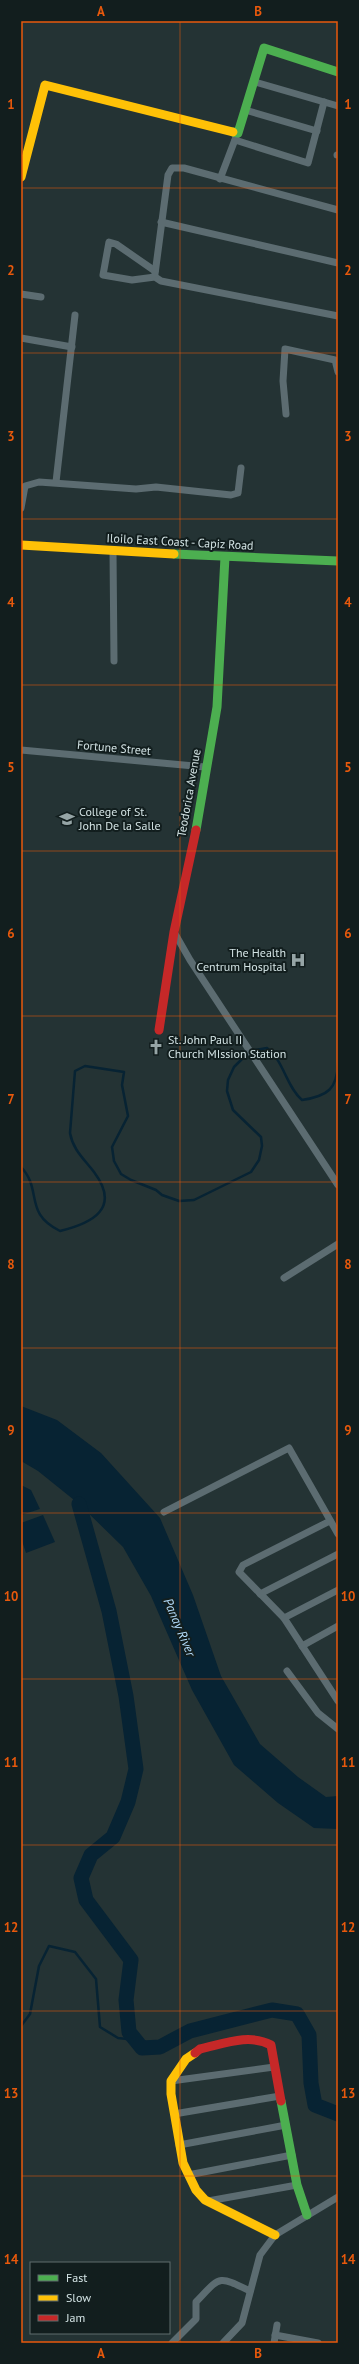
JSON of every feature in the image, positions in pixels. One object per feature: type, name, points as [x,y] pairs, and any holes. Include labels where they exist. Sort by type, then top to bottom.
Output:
[{"type":"street","points":[[220,179],[255,82],[264,48],[338,72]]},
{"type":"street","points":[[255,82],[338,106]]},
{"type":"street","points":[[21,177],[45,85],[236,137],[308,163],[324,102]]},
{"type":"street","points":[[245,110],[317,131]]},
{"type":"street","points":[[155,274],[168,175],[172,168],[184,168],[338,210]]},
{"type":"street","points":[[161,222],[338,263]]},
{"type":"street","points":[[155,274],[132,280],[103,275],[109,242],[116,244],[155,274],[161,281],[338,316]]},
{"type":"street","points":[[21,294],[41,297]]},
{"type":"street","points":[[56,482],[75,315]]},
{"type":"street","points":[[21,338],[72,347]]},
{"type":"street","points":[[286,414],[283,381],[286,349],[335,360],[338,372]]},
{"type":"street","points":[[21,508],[24,486],[32,483],[56,482],[136,489],[156,487],[231,495],[238,493],[241,468]]},
{"type":"street","name":"Iloilo East Coast - Capiz Road","points":[[21,545],[225,558],[338,560]]},
{"type":"street","points":[[113,551],[114,661]]},
{"type":"street","name":"Teodorica Avenue","points":[[159,1030],[174,932],[189,868],[205,767],[217,707],[225,558]]},
{"type":"street","name":"Fortune Street","points":[[21,750],[205,767]]},
{"type":"street","points":[[174,932],[190,960],[338,1185]]},
{"type":"street","points":[[284,1278],[338,1244]]},
{"type":"street","points":[[164,1512],[290,1448],[338,1534]]},
{"type":"street","points":[[330,1521],[243,1564],[240,1572],[284,1618],[338,1700]]},
{"type":"street","points":[[260,1594],[338,1554]]},
{"type":"street","points":[[284,1618],[338,1590]]},
{"type":"street","points":[[302,1646],[338,1626]]},
{"type":"street","points":[[287,1671],[318,1712],[338,1729]]},
{"type":"street","points":[[275,2234],[208,2201],[196,2190],[183,2163],[171,2094],[172,2081],[186,2059],[200,2050],[252,2038],[262,2040],[271,2045],[297,2185],[307,2215]]},
{"type":"street","points":[[172,2081],[274,2067]]},
{"type":"street","points":[[174,2114],[280,2096]]},
{"type":"street","points":[[179,2145],[286,2125]]},
{"type":"street","points":[[188,2175],[292,2155]]},
{"type":"street","points":[[208,2201],[297,2185]]},
{"type":"street","points":[[224,2343],[242,2323],[260,2255],[275,2234],[338,2197]]},
{"type":"street","points":[[172,2343],[196,2319],[196,2302],[216,2281],[225,2279],[250,2291]]},
{"type":"street","points":[[274,2343],[277,2325]]},
{"type":"street","points":[[275,2335],[318,2343]]},
{"type":"water","name":"Panay River","points":[[21,1406],[57,1420],[101,1453],[160,1518],[193,1595],[221,1676],[260,1744],[298,1777],[326,1797],[338,1796],[338,1829],[314,1828],[278,1803],[234,1765],[192,1690],[151,1596],[123,1547],[79,1504],[38,1471],[21,1461]]},
{"type":"water","points":[[21,1485],[31,1490],[40,1509],[21,1515]]},
{"type":"water","points":[[43,1515],[55,1542],[26,1553],[21,1538],[21,1523]]},
{"type":"waterway","points":[[21,1167],[31,1184],[37,1209],[41,1217],[60,1231],[83,1223],[100,1212],[104,1204],[105,1195],[102,1185],[76,1149],[71,1139],[70,1133],[75,1071],[85,1066],[124,1072],[122,1085],[128,1116],[112,1147],[114,1161],[121,1174],[131,1180],[156,1190],[162,1195],[179,1201],[194,1200],[251,1172],[259,1160],[262,1146],[261,1137],[233,1110],[227,1091],[228,1080],[234,1067],[250,1051],[267,1048],[273,1053],[292,1088],[302,1100],[318,1096],[329,1090],[336,1079],[338,1063]]},
{"type":"waterway","points":[[79,1504],[109,1611],[126,1696],[136,1769],[128,1802],[113,1837],[91,1855],[81,1878],[86,1900],[131,1960],[126,2000],[129,2032],[142,2048],[160,2047],[190,2031],[272,2010],[297,2014],[309,2035],[311,2083],[315,2105],[338,2114]]},
{"type":"waterway","points":[[21,2026],[30,2014],[39,1966],[49,1946],[75,1952],[96,1979],[100,2027],[118,2038],[136,2040]]},
{"type":"traffic: fast","points":[[233,132],[238,133],[264,48],[338,72]]},
{"type":"traffic: fast","points":[[174,554],[338,561]]},
{"type":"traffic: fast","points":[[196,830],[217,707],[225,557]]},
{"type":"traffic: fast","points":[[281,2101],[297,2185],[307,2215]]},
{"type":"traffic: slow","points":[[21,177],[45,85],[233,132]]},
{"type":"traffic: slow","points":[[21,545],[174,554]]},
{"type":"traffic: slow","points":[[195,2053],[186,2059],[171,2081],[171,2094],[183,2163],[196,2190],[205,2200],[275,2235]]},
{"type":"traffic: jam","points":[[159,1030],[174,932],[196,830]]},
{"type":"traffic: jam","points":[[195,2053],[200,2049],[227,2042],[245,2040],[254,2040],[271,2045],[281,2101]]},
{"type":"place","name":"College of St. John De la Salle","points":[[67,819]]},
{"type":"place","name":"The Health Centrum Hospital","points":[[298,960]]},
{"type":"place","name":"St. John Paul II Church MIssion Station","points":[[156,1047]]}]
